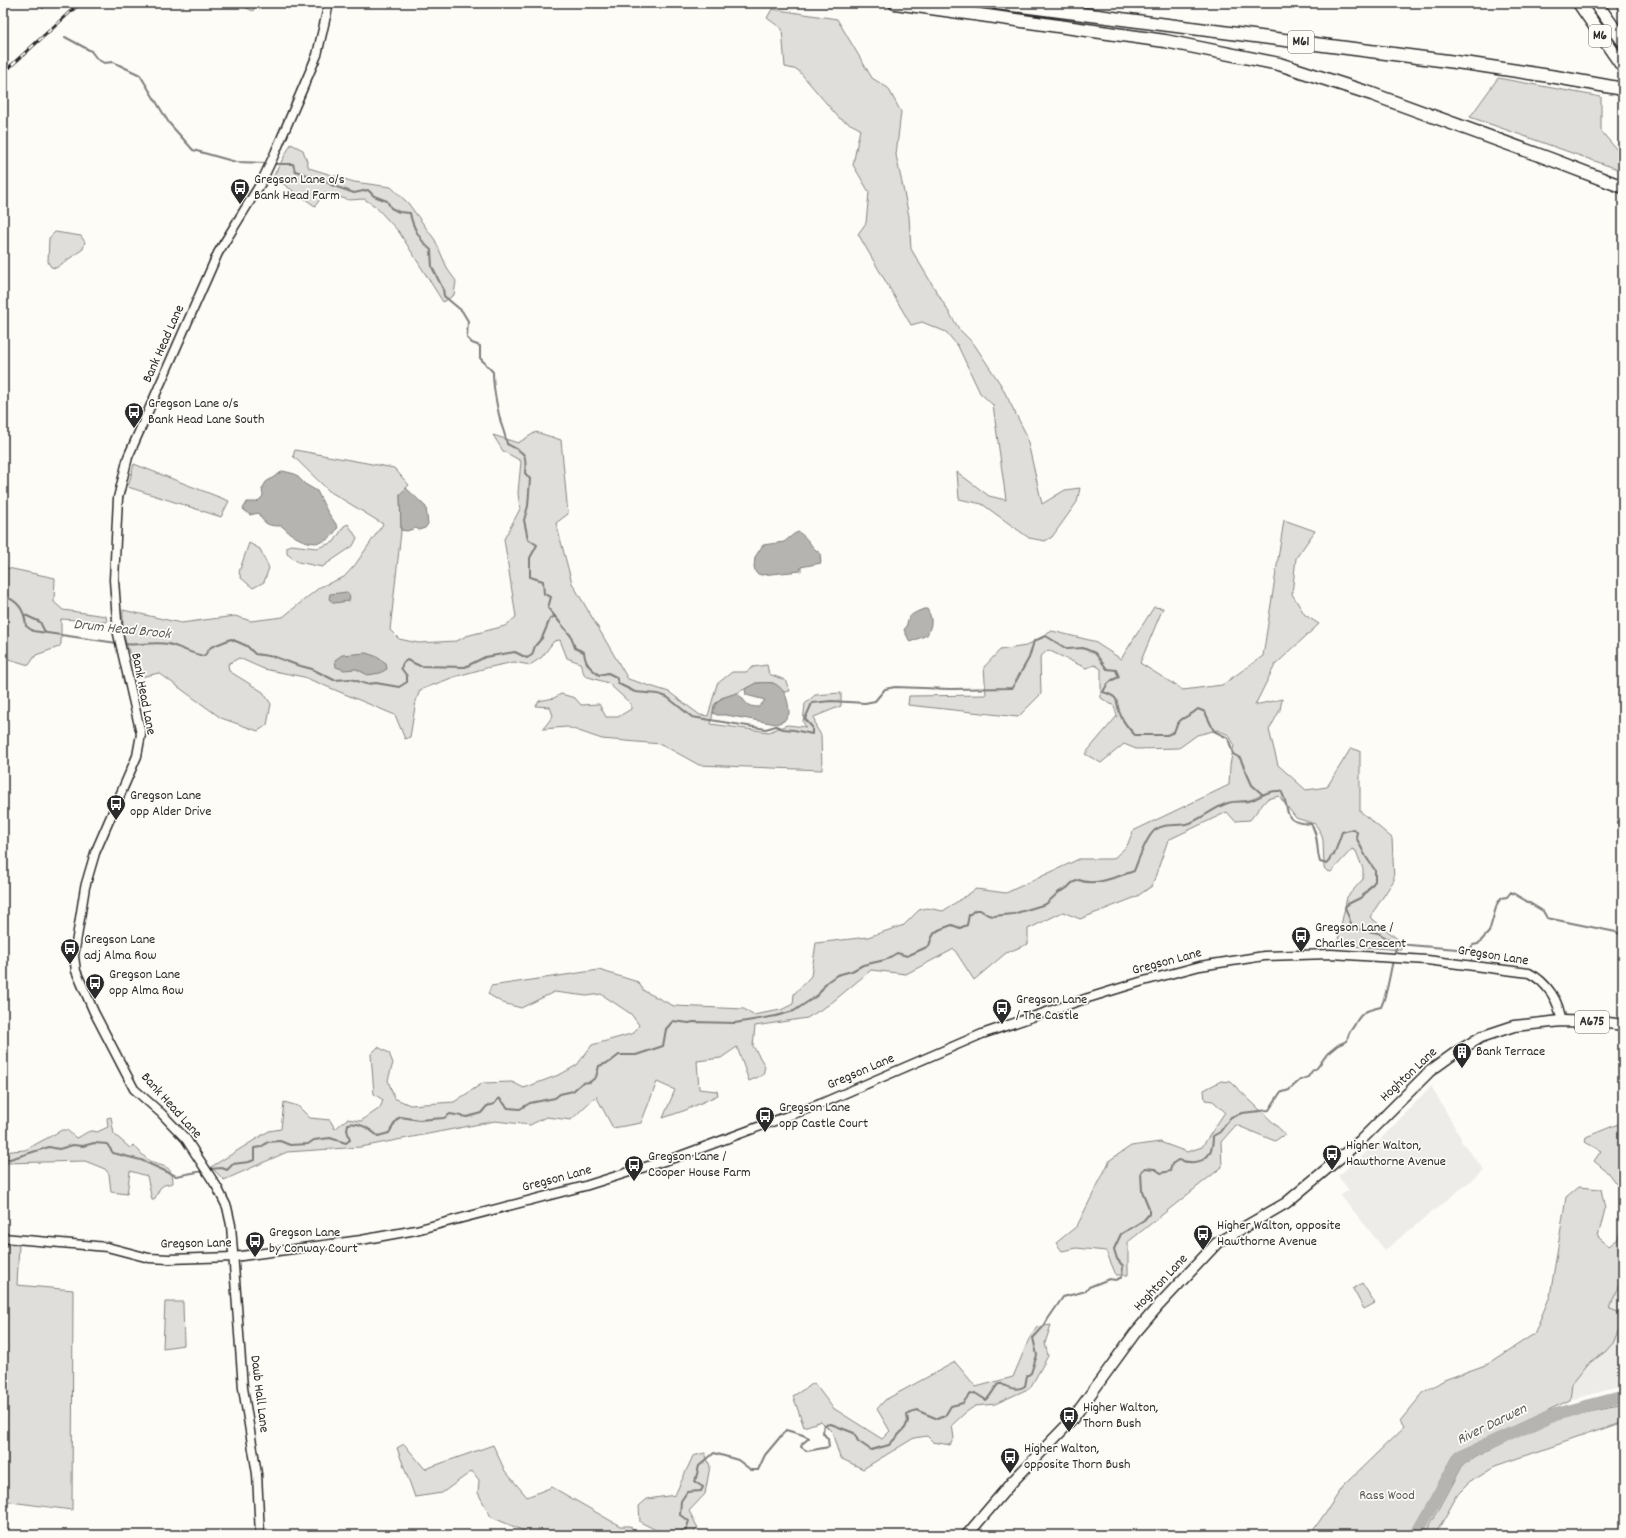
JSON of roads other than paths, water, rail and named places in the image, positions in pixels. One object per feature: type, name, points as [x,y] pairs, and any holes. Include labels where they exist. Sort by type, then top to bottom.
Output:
[{"type":"highway","name":"M61","points":[[895,3],[1165,41],[1279,64],[1372,94],[1623,187]]},
{"type":"highway","name":"M61","points":[[996,3],[1426,58],[1556,77],[1623,89]]},
{"type":"highway","name":"M6","points":[[1579,3],[1623,67]]},
{"type":"highway","name":"M6","points":[[1596,3],[1623,40]]},
{"type":"main road","name":"A675","points":[[1561,1021],[1601,1022],[1623,1025]]},
{"type":"main road","name":"Hoghton Lane","points":[[967,1535],[1012,1482],[1071,1421],[1135,1333],[1159,1305],[1217,1244],[1286,1203],[1360,1140],[1430,1071],[1455,1053],[1481,1037],[1514,1026],[1561,1021]]},
{"type":"street","name":"Bank Head Lane","points":[[234,1257],[231,1224],[227,1207],[186,1139],[161,1113],[134,1089],[94,1012],[76,971],[74,956],[86,887],[95,853],[137,756],[141,734],[118,634],[114,580],[118,498],[128,457],[218,253],[261,183],[275,153],[318,55],[329,3]]},
{"type":"street","name":"Gregson Lane","points":[[3,1238],[107,1247],[149,1258],[169,1259],[234,1257],[361,1240],[416,1230],[585,1186],[680,1156],[820,1104],[982,1034],[1140,982],[1200,966],[1264,956],[1285,954],[1374,955],[1529,973],[1540,980],[1553,996],[1557,1003],[1561,1021]]},
{"type":"street","name":"Daub Hall Lane","points":[[234,1257],[243,1388],[258,1474],[260,1535]]},
{"type":"waterway","points":[[34,3],[43,8]]},
{"type":"waterway","points":[[65,37],[91,51],[97,59],[104,63],[113,62],[140,75],[169,123],[193,150],[236,162],[268,163]]},
{"type":"waterway","points":[[272,164],[293,164],[295,171],[326,181],[331,185],[354,193],[368,190],[374,196],[387,201],[391,208],[399,212],[410,213],[418,233],[424,243],[431,250],[432,267],[443,289],[444,296],[462,311],[468,321],[467,338],[472,343],[480,346],[480,358],[493,372],[497,404],[507,444],[524,454],[525,457],[525,473],[530,479],[528,506],[524,520],[528,539],[537,545],[530,558],[530,577],[543,581],[544,594],[551,597],[548,608],[571,636],[575,648],[584,652],[588,665],[599,675],[608,673],[616,677],[619,684],[635,692],[658,694],[667,697],[692,717],[766,729],[776,726],[783,729],[812,734],[812,727],[805,719],[812,703],[831,701],[865,703],[875,701],[885,689],[895,687],[950,689],[1012,688],[1029,658],[1034,641],[1046,636],[1067,649],[1083,648],[1095,653],[1107,669],[1116,670],[1119,677],[1113,679],[1103,692],[1113,696],[1116,699],[1122,719],[1135,735],[1167,735],[1174,732],[1176,726],[1181,720],[1198,709],[1205,712],[1214,731],[1228,738],[1233,754],[1240,758],[1252,785],[1262,794]]},
{"type":"waterway","name":"Drum Head Brook","points":[[3,596],[17,603],[24,616],[26,626],[33,631],[117,643]]},
{"type":"waterway","name":"Drum Head Brook","points":[[25,615],[40,622],[45,632]]},
{"type":"waterway","name":"Drum Head Brook","points":[[124,644],[168,644],[204,656],[211,647],[231,639],[247,646],[255,654],[275,657],[312,669],[334,680],[351,679],[366,684],[376,683],[399,687],[407,682],[407,676],[401,668],[403,663],[407,660],[420,666],[465,667],[485,657],[515,652],[527,658],[532,655],[535,646],[542,638],[550,619],[555,616]]},
{"type":"waterway","points":[[209,1169],[222,1168],[227,1170],[233,1164],[254,1160],[254,1148],[261,1147],[268,1142],[280,1141],[290,1145],[308,1144],[314,1140],[330,1138],[346,1143],[350,1140],[347,1130],[348,1124],[352,1123],[368,1128],[378,1136],[389,1133],[397,1119],[401,1117],[419,1120],[444,1118],[450,1114],[467,1117],[481,1113],[487,1106],[494,1104],[499,1098],[508,1108],[520,1109],[530,1103],[555,1098],[560,1094],[573,1091],[582,1083],[590,1082],[596,1077],[599,1066],[610,1062],[619,1055],[636,1055],[663,1046],[666,1029],[673,1021],[689,1023],[735,1023],[776,1016],[794,1011],[818,995],[827,982],[837,975],[852,971],[863,965],[885,960],[897,953],[907,956],[929,946],[932,936],[936,931],[952,925],[960,928],[967,925],[969,915],[975,910],[980,910],[988,915],[994,916],[1013,914],[1046,904],[1059,892],[1079,880],[1085,882],[1099,882],[1134,871],[1148,838],[1155,830],[1163,826],[1190,823],[1223,805],[1231,802],[1249,801],[1273,791],[1281,791],[1290,818],[1294,821],[1311,824],[1315,833],[1320,862],[1327,864],[1331,856],[1334,855],[1342,832],[1353,829],[1357,832],[1356,837],[1366,857],[1375,870],[1375,881],[1362,897],[1345,907],[1352,926],[1357,929],[1378,933],[1397,944],[1469,950],[1473,945],[1478,944],[1489,932],[1497,904],[1501,898],[1507,897],[1511,892],[1543,911],[1547,918],[1616,932],[1623,936]]},
{"type":"waterway","points":[[1394,955],[1397,944]]},
{"type":"waterway","points":[[673,1535],[686,1530],[689,1521],[680,1515],[681,1501],[687,1492],[701,1491],[703,1487],[695,1482],[699,1466],[714,1453],[738,1460],[751,1470],[758,1470],[765,1455],[786,1430],[809,1438],[802,1444],[801,1447],[807,1451],[829,1447],[828,1439],[823,1433],[824,1425],[831,1424],[854,1433],[858,1441],[871,1450],[889,1445],[905,1428],[908,1421],[907,1415],[916,1410],[938,1419],[945,1416],[951,1406],[963,1403],[969,1395],[975,1393],[986,1400],[1000,1383],[1012,1389],[1019,1389],[1025,1386],[1027,1376],[1031,1373],[1037,1355],[1033,1338],[1044,1326],[1063,1297],[1086,1291],[1089,1287],[1109,1279],[1116,1280],[1122,1277],[1123,1266],[1117,1259],[1114,1249],[1121,1234],[1144,1220],[1149,1214],[1149,1208],[1142,1191],[1141,1172],[1145,1168],[1155,1169],[1161,1173],[1170,1171],[1172,1164],[1178,1160],[1193,1162],[1204,1159],[1211,1151],[1213,1136],[1220,1132],[1231,1117],[1242,1113],[1269,1110],[1280,1093],[1289,1090],[1300,1080],[1308,1077],[1312,1071],[1317,1068],[1327,1054],[1338,1045],[1347,1041],[1349,1032],[1363,1014],[1369,1010],[1381,1007],[1387,990],[1393,961]]},
{"type":"waterway","points":[[3,1159],[10,1159],[49,1147],[59,1149],[73,1145],[83,1146],[94,1143],[107,1144],[113,1153],[141,1160],[176,1176],[203,1171]]},
{"type":"waterway","name":"River Darwen","points":[[1416,1535],[1460,1457],[1550,1416],[1623,1397]]},
{"type":"railway","points":[[3,73],[80,3]]},
{"type":"place","name":"Gregson Lane o/s Bank Head Farm","points":[[240,205]]},
{"type":"place","name":"Gregson Lane o/s Bank Head Lane South","points":[[134,429]]},
{"type":"place","name":"Gregson Lane opp Alder Drive","points":[[116,821]]},
{"type":"place","name":"Gregson Lane / Charles Crescent","points":[[1301,953]]},
{"type":"place","name":"Gregson Lane adj Alma Row","points":[[70,965]]},
{"type":"place","name":"Gregson Lane opp Alma Row","points":[[95,1000]]},
{"type":"place","name":"Gregson Lane / The Castle","points":[[1002,1025]]},
{"type":"place","name":"Bank Terrace","points":[[1462,1069]]},
{"type":"place","name":"Gregson Lane opp Castle Court","points":[[765,1133]]},
{"type":"place","name":"Higher Walton, Hawthorne Avenue","points":[[1332,1171]]},
{"type":"place","name":"Gregson Lane / Cooper House Farm","points":[[634,1182]]},
{"type":"place","name":"Higher Walton, opposite Hawthorne Avenue","points":[[1203,1251]]},
{"type":"place","name":"Gregson Lane by Conway Court","points":[[255,1258]]},
{"type":"place","name":"Higher Walton, Thorn Bush","points":[[1069,1433]]},
{"type":"place","name":"Higher Walton, opposite Thorn Bush","points":[[1010,1474]]},
{"type":"park label","name":"Rass Wood","points":[[1387,1496]]}]
